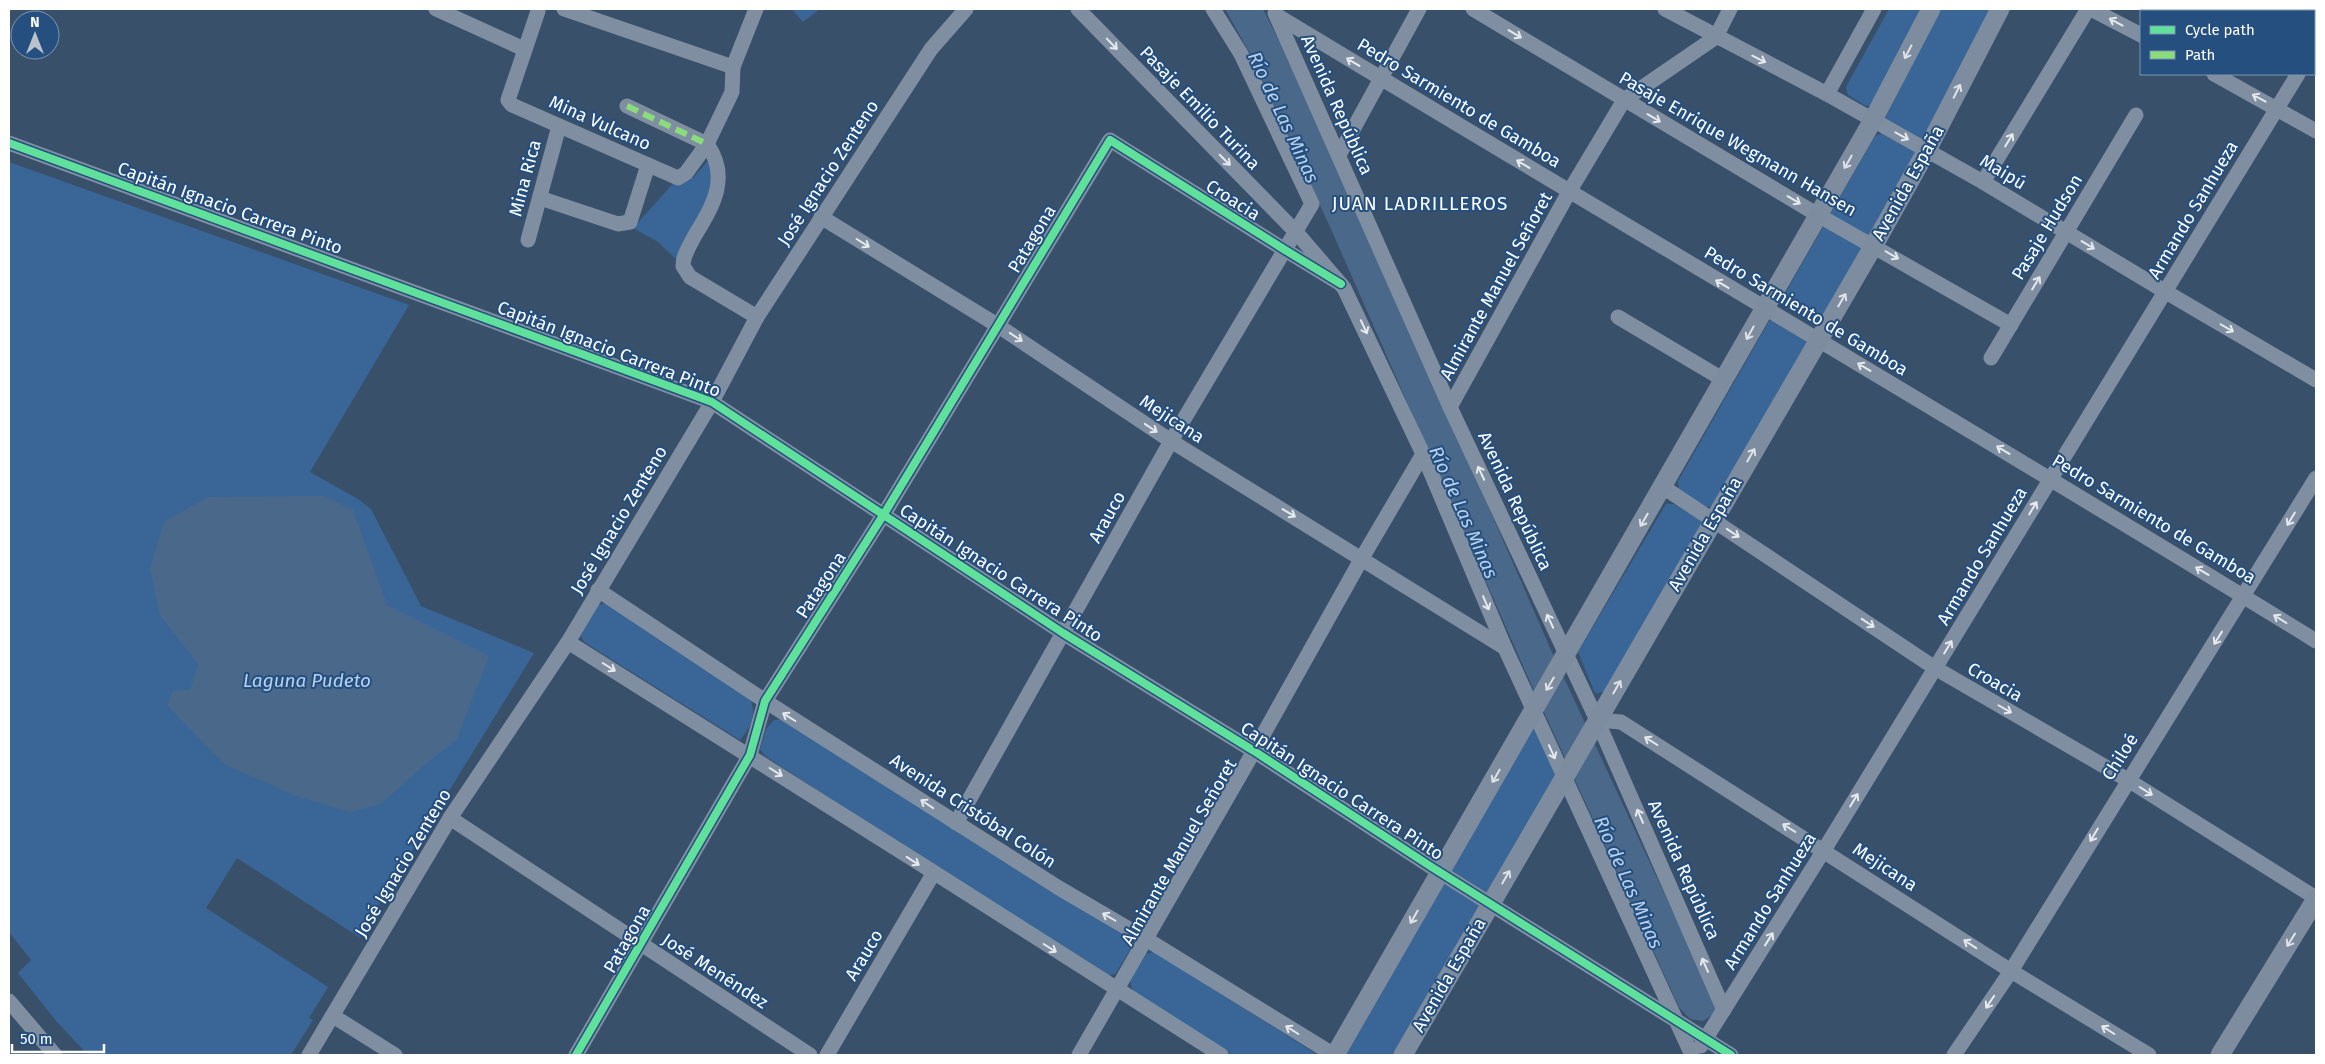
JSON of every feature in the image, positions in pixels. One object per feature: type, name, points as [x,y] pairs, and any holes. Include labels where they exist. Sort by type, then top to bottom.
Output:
[{"type":"main road","points":[[1334,1055],[1873,120],[1931,9]]},
{"type":"main road","name":"Avenida España","points":[[1403,1055],[1874,245],[1927,150],[2000,9]]},
{"type":"main road","points":[[2220,1055],[2316,898]]},
{"type":"street","points":[[436,9],[524,49],[538,9]]},
{"type":"street","points":[[564,9],[733,67]]},
{"type":"street","points":[[707,144],[732,92],[733,67],[756,9]]},
{"type":"street","name":"José Ignacio Zenteno","points":[[309,1055],[450,818],[568,642],[712,402],[758,318],[821,217],[931,49],[966,9]]},
{"type":"street","name":"Pasaje Emilio Turina","points":[[1078,9],[1296,232],[1341,284]]},
{"type":"street","name":"Arauco","points":[[956,823],[1171,441],[1312,204],[1241,54],[1213,9]]},
{"type":"street","points":[[1339,155],[1419,9]]},
{"type":"street","name":"Pasaje Enrique Wegmann Hansen","points":[[1473,9],[1818,215],[1874,245],[2011,325]]},
{"type":"street","name":"Maipú","points":[[1664,9],[1827,94],[1927,150],[2316,380]]},
{"type":"street","name":"Almirante Manuel Señoret","points":[[1450,406],[1569,192],[1624,100],[1716,37],[1730,9]]},
{"type":"street","points":[[1827,94],[1874,9]]},
{"type":"street","points":[[1983,182],[2088,9]]},
{"type":"street","points":[[2091,9],[2140,34]]},
{"type":"street","name":"Pedro Sarmiento de Gamboa","points":[[1274,12],[1764,309],[2051,478],[2316,641]]},
{"type":"street","name":"Avenida República","points":[[1274,12],[1564,659],[1724,1010]]},
{"type":"street","name":"Mina Vulcano","points":[[524,49],[508,100],[512,105],[678,178],[686,173],[707,144]]},
{"type":"street","points":[[2216,75],[2316,130]]},
{"type":"street","name":"Armando Sanhueza","points":[[1693,1055],[1724,1010],[1824,850],[2297,75]]},
{"type":"street","points":[[627,106],[707,144],[714,154],[717,168],[717,194],[714,203],[686,252],[683,266],[690,277],[758,318]]},
{"type":"street","name":"Pasaje Hudson","points":[[1991,358],[2136,115]]},
{"type":"street","name":"Mina Rica","points":[[528,240],[559,126]]},
{"type":"street","name":"Croacia","points":[[1110,140],[1341,284]]},
{"type":"street","name":"Patagona","points":[[576,1055],[641,946],[750,755],[765,701],[884,514],[1110,140]]},
{"type":"street","name":"Capitán Ignacio Carrera Pinto","points":[[9,143],[712,402],[1063,633],[1254,751],[1490,904],[1731,1055]]},
{"type":"street","points":[[540,198],[618,224],[626,224],[630,222],[648,165]]},
{"type":"street","name":"Mejicana","points":[[821,217],[997,325],[1171,441],[1505,648]]},
{"type":"street","points":[[1341,284],[1352,303],[1423,454],[1505,648],[1536,707],[1674,1018],[1693,1055]]},
{"type":"street","points":[[1618,317],[1724,380]]},
{"type":"street","name":"Almirante Manuel Señoret","points":[[1079,1055],[1423,454]]},
{"type":"street","name":"Chiloé","points":[[1954,1055],[2011,971],[2316,478]]},
{"type":"street","name":"Croacia","points":[[1663,487],[1935,668],[2128,780],[2316,898]]},
{"type":"street","name":"Avenida Cristóbal Colón","points":[[598,590],[765,701],[956,823],[1059,888],[1146,939],[1334,1055]]},
{"type":"street","points":[[568,642],[750,755],[933,874],[1221,1055]]},
{"type":"street","name":"Mejicana","points":[[1595,724],[1621,722],[2011,971],[2149,1055]]},
{"type":"street","name":"José Menéndez","points":[[450,818],[641,946],[810,1055]]},
{"type":"street","name":"Arauco","points":[[826,1055],[933,874]]},
{"type":"street","points":[[9,1001],[55,1055]]},
{"type":"street","points":[[333,1016],[395,1055]]},
{"type":"shaded area","points":[[792,9],[820,9],[803,22]]},
{"type":"shaded area","points":[[1889,9],[1926,9],[1875,105],[1866,106],[1848,95],[1846,87]]},
{"type":"shaded area","points":[[1940,9],[1992,9],[1923,142],[1884,121]]},
{"type":"shaded area","points":[[1883,133],[1915,150],[1917,158],[1823,323],[1814,323],[1783,305],[1783,297],[1875,136]]},
{"type":"shaded area","points":[[714,154],[718,175],[677,260],[658,242],[633,228],[678,178],[693,178]]},
{"type":"shaded area","points":[[9,162],[409,305],[310,472],[358,499],[371,509],[421,606],[534,653],[359,937],[237,858],[206,908],[328,987],[309,1018],[313,1020],[291,1055],[88,1055],[57,1022],[18,973],[31,960],[9,932]]},
{"type":"shaded area","points":[[1777,320],[1806,338],[1810,347],[1717,506],[1706,507],[1679,490],[1678,481],[1769,321]]},
{"type":"shaded area","points":[[1666,504],[1674,504],[1701,520],[1703,531],[1606,692],[1595,693],[1578,652]]},
{"type":"shaded area","points":[[609,602],[750,696],[753,709],[752,720],[740,740],[584,642],[581,635],[599,605]]},
{"type":"shaded area","points":[[785,719],[1131,937],[1134,944],[1115,974],[1105,976],[765,756],[760,749],[766,729],[774,720]]},
{"type":"shaded area","points":[[1533,725],[1556,777],[1395,1055],[1343,1055]]},
{"type":"shaded area","points":[[1154,952],[1318,1055],[1233,1055],[1133,992],[1130,981],[1145,954]]},
{"type":"water","name":"Río de Las Minas","points":[[1225,9],[1263,9],[1280,43],[1472,469],[1550,648],[1719,1011],[1703,1021],[1690,1019],[1679,1007],[1527,675],[1331,229],[1251,55]]},
{"type":"water","name":"Laguna Pudeto","points":[[325,496],[353,510],[387,605],[489,656],[457,739],[381,804],[350,812],[296,796],[224,764],[167,705],[173,690],[190,690],[198,664],[160,615],[150,569],[164,521],[209,497]]},
{"type":"marked path","points":[[627,106],[707,144]]},
{"type":"cycle path","points":[[576,1055],[750,755],[765,701],[884,514],[1110,140],[1341,284]]},
{"type":"cycle path","points":[[9,143],[712,402],[1063,633],[1254,751],[1430,866],[1731,1055]]},
{"type":"district","name":"JUAN LADRILLEROS","points":[[1420,203]]}]
